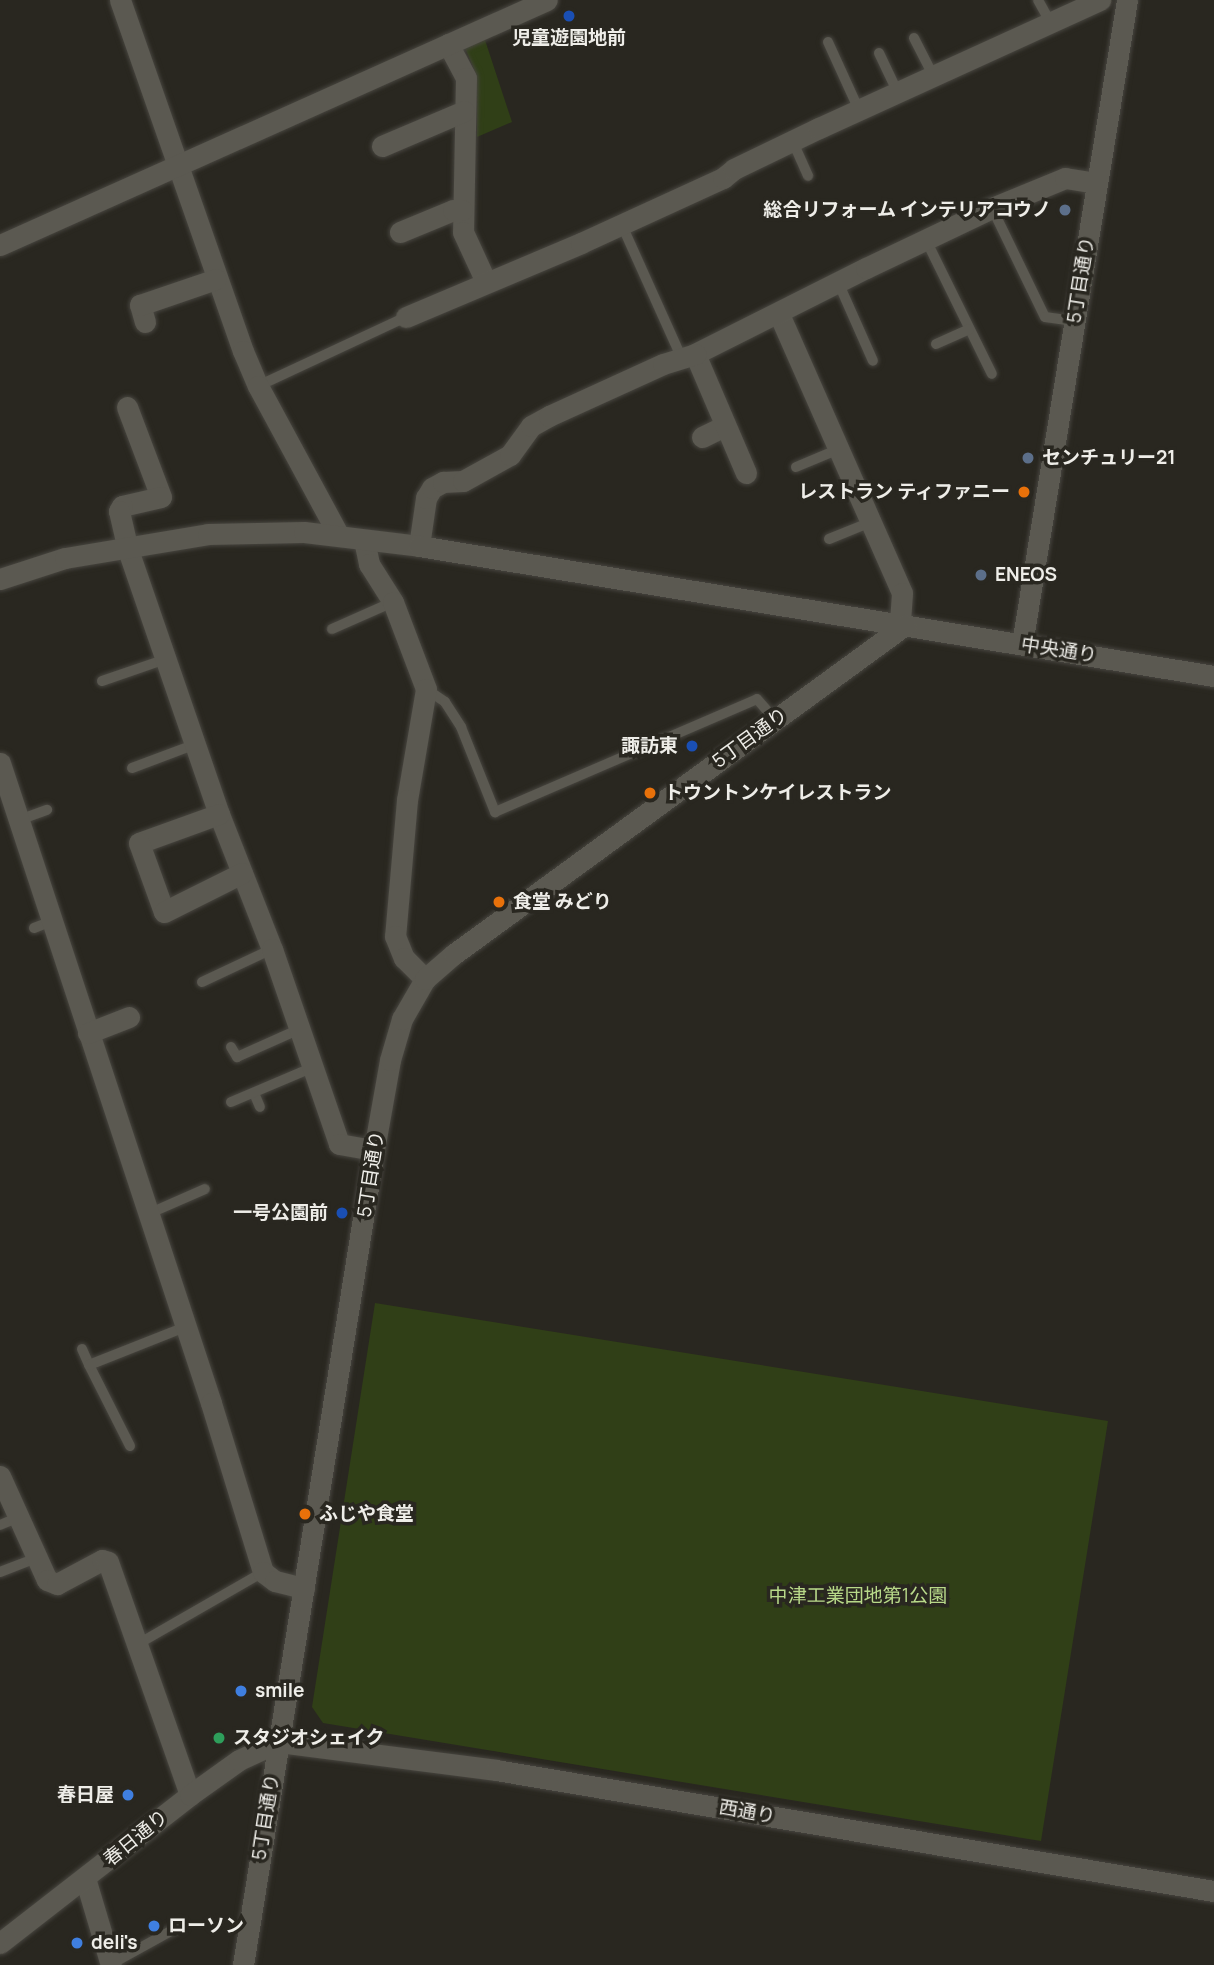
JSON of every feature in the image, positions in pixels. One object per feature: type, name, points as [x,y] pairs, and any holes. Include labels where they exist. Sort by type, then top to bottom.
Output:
[{"type":"street","points":[[120,0],[216,279],[258,386],[339,536]]},
{"type":"street","points":[[0,245],[547,0]]},
{"type":"street","points":[[407,317],[723,178],[733,169],[1100,0]]},
{"type":"street","name":"5丁目通り","points":[[1022,644],[1123,0]]},
{"type":"street","points":[[449,44],[466,78],[463,232],[486,282]]},
{"type":"street","points":[[382,146],[464,111]]},
{"type":"street","points":[[419,547],[426,498],[432,488],[443,482],[463,481],[510,455],[531,426],[549,416],[663,363],[689,356],[779,314],[838,282],[992,208],[1065,178],[1096,183]]},
{"type":"street","points":[[401,232],[453,210],[462,210]]},
{"type":"street","points":[[145,322],[140,304],[216,279]]},
{"type":"street","points":[[779,314],[902,593],[902,624]]},
{"type":"street","points":[[689,356],[746,473]]},
{"type":"street","points":[[127,407],[160,497],[122,506],[119,511],[127,547],[219,814],[272,949],[339,1144],[374,1150]]},
{"type":"street","points":[[702,437],[725,426]]},
{"type":"street","name":"中央通り","points":[[0,579],[65,558],[208,534],[304,532],[419,547],[1214,676]]},
{"type":"street","points":[[364,540],[369,564],[393,602],[426,690],[407,800],[395,936],[404,958],[425,979]]},
{"type":"street","name":"5丁目通り","points":[[243,1965],[374,1150],[390,1060],[402,1019],[425,979],[454,954],[902,624]]},
{"type":"street","points":[[0,763],[19,820],[43,924],[88,1034],[114,1085],[133,1144],[148,1213],[263,1572],[275,1581],[304,1588]]},
{"type":"street","points":[[219,814],[139,843],[164,912],[242,873]]},
{"type":"street","points":[[88,1034],[129,1017]]},
{"type":"street","points":[[0,1476],[9,1521],[37,1558],[47,1580],[57,1584],[102,1560],[108,1562],[190,1794]]},
{"type":"street","name":"春日通り","points":[[0,1943],[190,1794],[239,1760],[278,1742]]},
{"type":"street","name":"西通り","points":[[278,1742],[510,1772],[1214,1891]]},
{"type":"street","points":[[85,1878],[111,1964]]},
{"type":"lane","points":[[1038,0],[1050,22]]},
{"type":"lane","points":[[914,38],[934,77]]},
{"type":"lane","points":[[828,42],[859,110]]},
{"type":"lane","points":[[879,52],[898,93]]},
{"type":"lane","points":[[793,142],[808,176]]},
{"type":"lane","points":[[992,208],[1045,317],[1074,321]]},
{"type":"lane","points":[[621,223],[689,356]]},
{"type":"lane","points":[[926,240],[992,374]]},
{"type":"lane","points":[[838,282],[873,361]]},
{"type":"lane","points":[[258,386],[407,317]]},
{"type":"lane","points":[[936,344],[969,329]]},
{"type":"lane","points":[[796,467],[839,449]]},
{"type":"lane","points":[[830,539],[871,522]]},
{"type":"lane","points":[[332,629],[393,602]]},
{"type":"lane","points":[[103,681],[166,659]]},
{"type":"lane","points":[[426,690],[445,702],[461,727],[495,812],[757,699],[775,720]]},
{"type":"lane","points":[[132,768],[196,744]]},
{"type":"lane","points":[[19,820],[47,810]]},
{"type":"lane","points":[[202,982],[272,949]]},
{"type":"lane","points":[[231,1047],[237,1058],[300,1029]]},
{"type":"lane","points":[[231,1102],[314,1068]]},
{"type":"lane","points":[[254,1093],[260,1107]]},
{"type":"lane","points":[[148,1213],[205,1189]]},
{"type":"lane","points":[[89,1365],[185,1327]]},
{"type":"lane","points":[[82,1349],[90,1373],[130,1446]]},
{"type":"lane","points":[[109,1437],[122,1431]]},
{"type":"lane","points":[[0,1572],[37,1558]]},
{"type":"lane","points":[[138,1644],[263,1572]]},
{"type":"lane","points":[[111,1964],[180,1926]]},
{"type":"green space","points":[[484,37],[512,122],[477,137],[477,76],[465,48]]},
{"type":"green space","name":"中津工業団地第1公園","points":[[375,1303],[1108,1421],[1041,1841],[323,1723],[312,1707]]},
{"type":"place","name":"児童遊園地前","points":[[569,16]]},
{"type":"place","name":"総合リフォーム インテリアコウノ","points":[[1065,210]]},
{"type":"place","name":"センチュリー21","points":[[1028,458]]},
{"type":"place","name":"レストラン ティファニー","points":[[1024,492]]},
{"type":"place","name":"ENEOS","points":[[981,575]]},
{"type":"place","name":"諏訪東","points":[[692,746]]},
{"type":"place","name":"トウントンケイレストラン","points":[[650,793]]},
{"type":"place","name":"食堂 みどり","points":[[499,902]]},
{"type":"place","name":"一号公園前","points":[[342,1213]]},
{"type":"place","name":"ふじや食堂","points":[[305,1514]]},
{"type":"place","name":"smile","points":[[241,1691]]},
{"type":"place","name":"スタジオシェイク","points":[[219,1738]]},
{"type":"place","name":"春日屋","points":[[128,1795]]},
{"type":"place","name":"ローソン","points":[[154,1926]]},
{"type":"place","name":"deli's","points":[[77,1943]]}]
